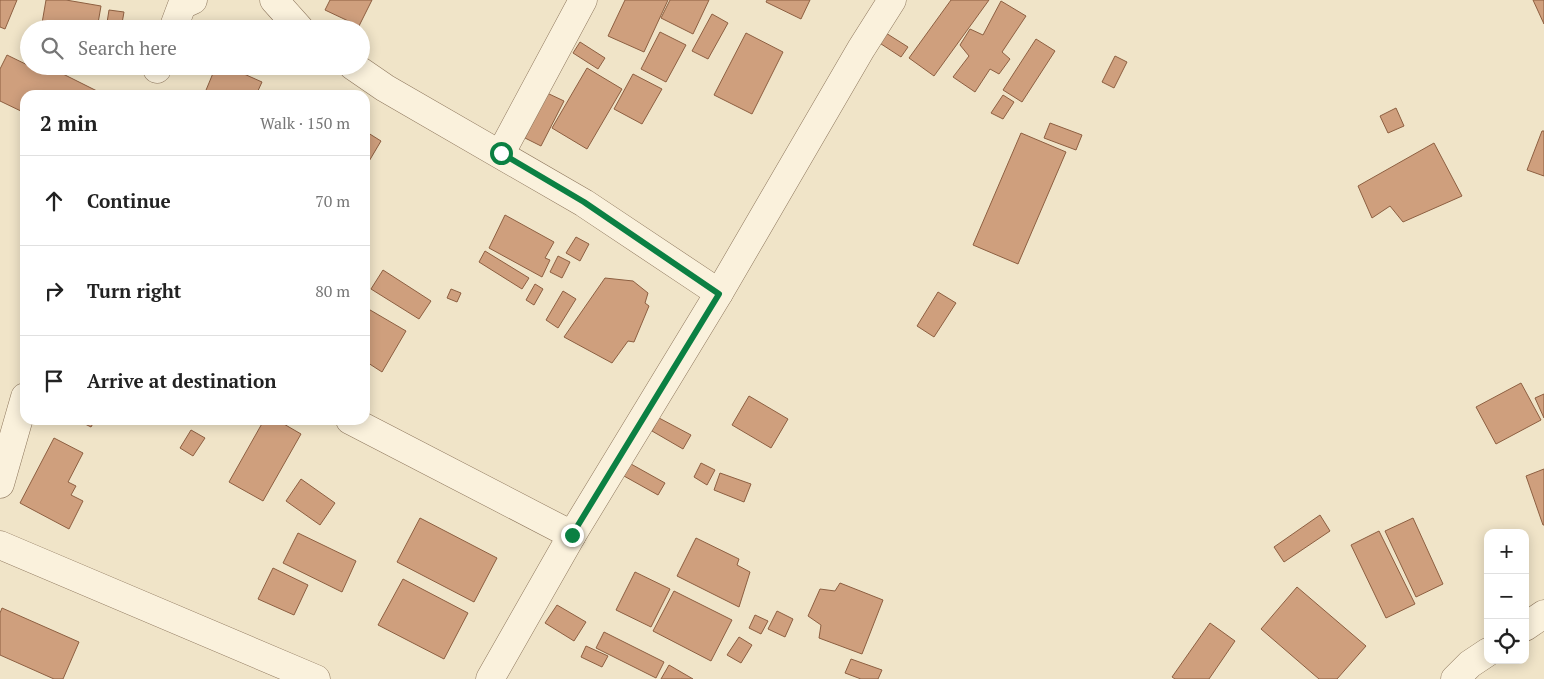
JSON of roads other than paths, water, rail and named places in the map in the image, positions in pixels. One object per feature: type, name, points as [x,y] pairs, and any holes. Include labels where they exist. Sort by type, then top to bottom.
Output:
[{"type":"street","points":[[176,20],[182,5],[193,0]]},
{"type":"street","points":[[274,0],[292,20]]},
{"type":"street","points":[[501,153],[583,0]]},
{"type":"street","points":[[490,679],[572,535],[719,294],[861,49],[892,0]]},
{"type":"street","points":[[366,75],[385,88],[584,202],[719,294]]},
{"type":"street","points":[[0,484],[20,414]]},
{"type":"street","points":[[360,425],[572,535]]},
{"type":"street","points":[[0,545],[316,679]]},
{"type":"street","points":[[1529,624],[1544,614]]},
{"type":"street","points":[[1455,679],[1470,664],[1484,655]]}]
